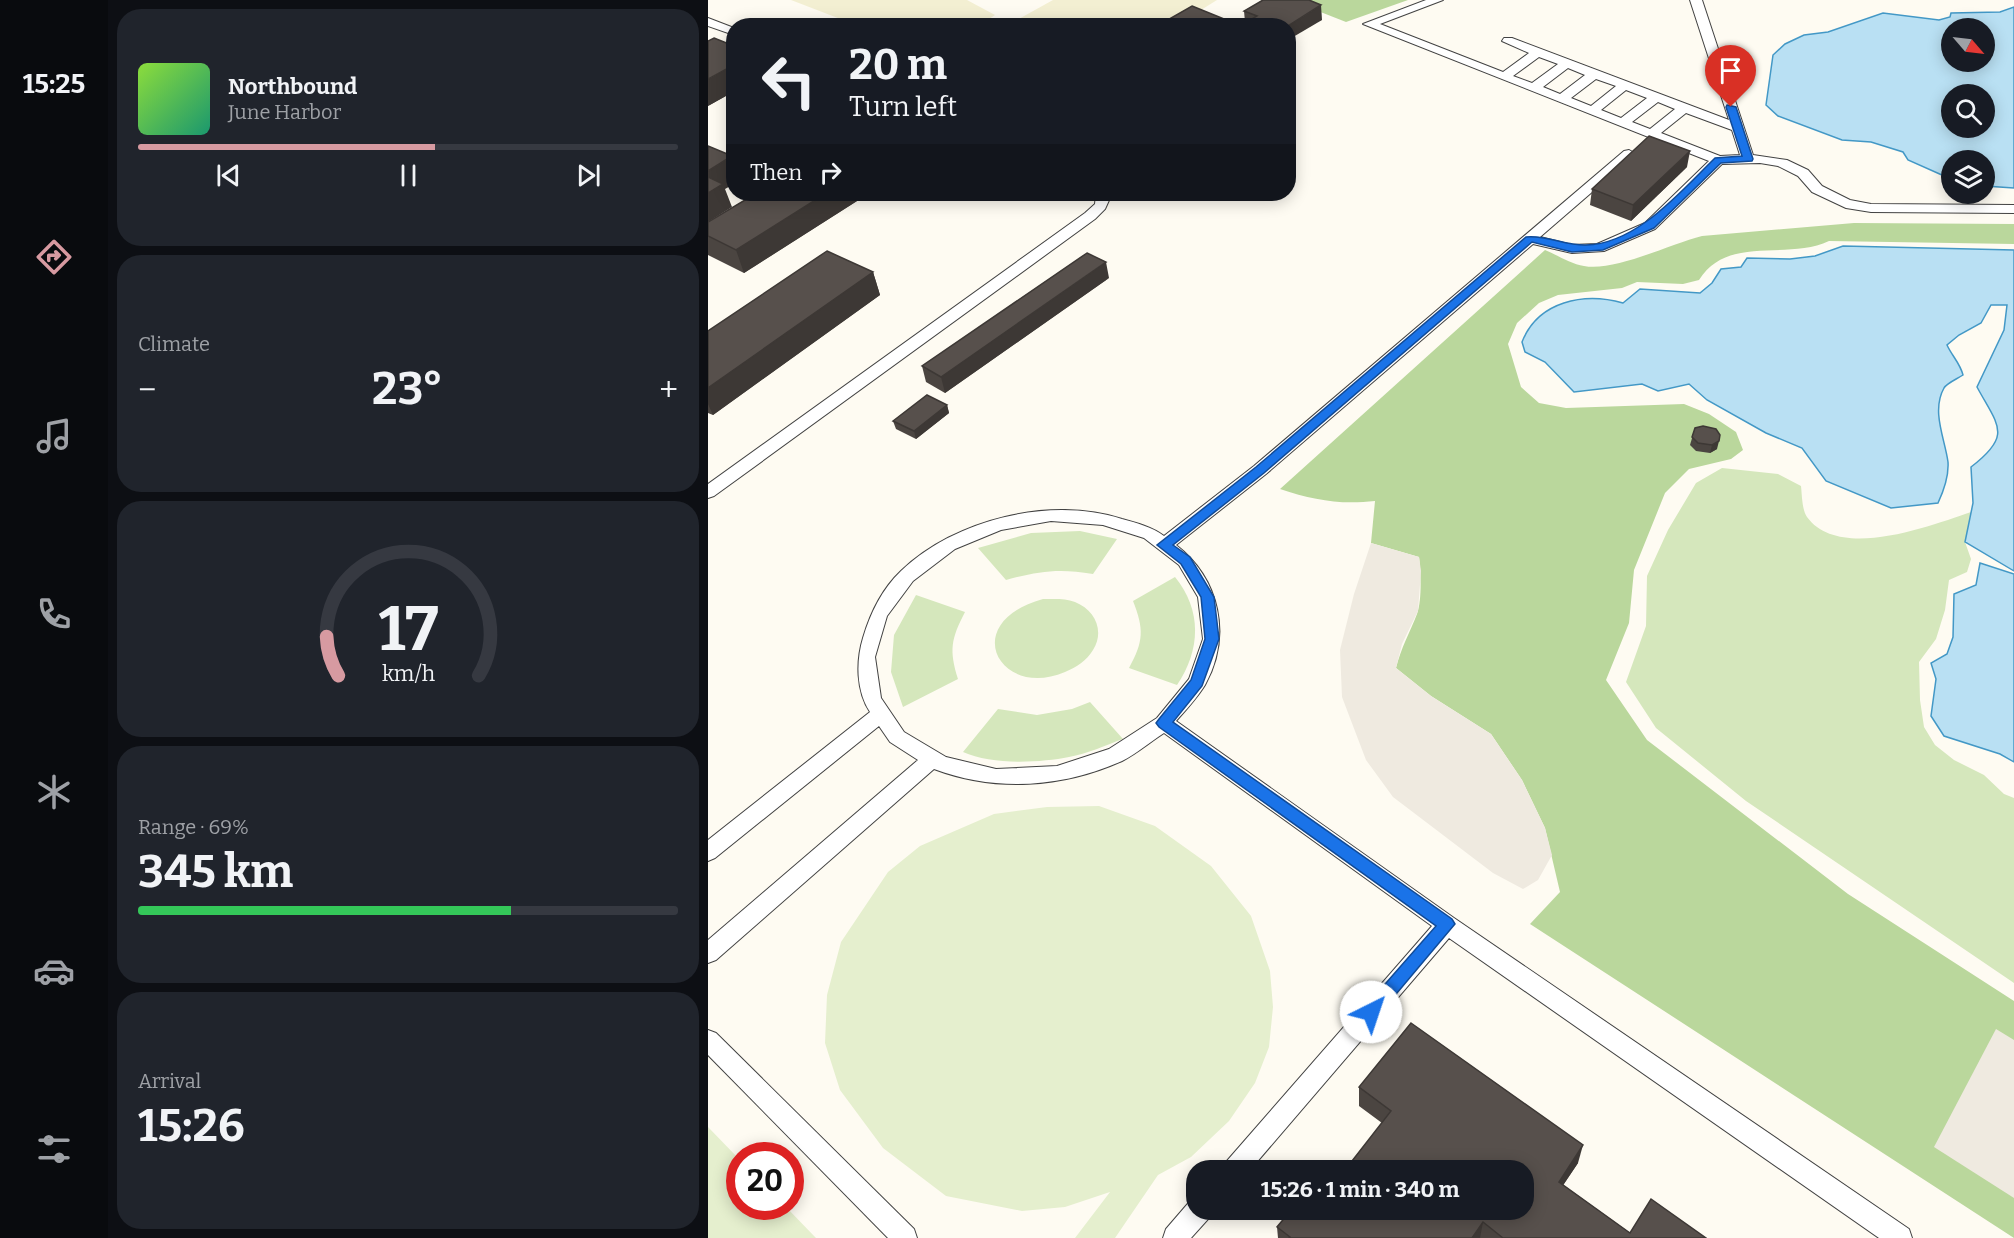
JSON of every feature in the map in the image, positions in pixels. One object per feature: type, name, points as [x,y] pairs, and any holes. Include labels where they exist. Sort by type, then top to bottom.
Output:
[{"type":"lane","points":[[1437,0],[1369,24],[1718,160],[1760,159],[1782,163],[1803,173],[1817,189],[1846,204],[1863,207],[2014,209]]},
{"type":"lane","points":[[1696,0],[1748,159]]},
{"type":"lane","points":[[708,22],[726,29]]},
{"type":"lane","points":[[1508,41],[1738,128]]},
{"type":"lane","points":[[1504,77],[1538,52]]},
{"type":"lane","points":[[1534,88],[1567,63]]},
{"type":"lane","points":[[1562,99],[1594,74]]},
{"type":"lane","points":[[1592,111],[1625,85]]},
{"type":"lane","points":[[1623,123],[1656,97]]},
{"type":"lane","points":[[1652,134],[1684,108]]},
{"type":"lane","points":[[1164,545],[1260,470],[1629,154]]},
{"type":"lane","points":[[1530,239],[1572,249],[1599,248],[1650,226],[1718,160]]},
{"type":"lane","points":[[708,492],[1090,216],[1101,206],[1103,201]]},
{"type":"lane","points":[[1051,515],[1104,519],[1150,534],[1185,561],[1207,597],[1212,639],[1197,682],[1164,723],[1116,755],[1057,774],[996,777],[941,764],[897,737],[881,714],[872,700],[866,657],[879,614],[907,576],[949,545],[998,524],[1051,515]]},
{"type":"lane","points":[[708,852],[881,714]]},
{"type":"lane","points":[[1164,723],[1447,924],[1900,1238]]},
{"type":"lane","points":[[708,953],[932,759]]},
{"type":"lane","points":[[1243,1160],[1447,924]]},
{"type":"lane","points":[[708,1040],[905,1238]]},
{"type":"lane","points":[[1175,1238],[1191,1220]]},
{"type":"shaded area","points":[[791,0],[967,0],[995,15],[990,18],[838,18]]},
{"type":"shaded area","points":[[1053,0],[1217,0],[1188,18],[1020,18]]},
{"type":"shaded area","points":[[1371,543],[1419,557],[1421,571],[1418,611],[1402,644],[1396,668],[1431,696],[1491,734],[1522,780],[1545,828],[1552,855],[1538,880],[1523,889],[1493,873],[1393,797],[1366,760],[1342,697],[1340,650],[1354,594]]},
{"type":"shaded area","points":[[1996,1029],[2014,1040],[2014,1198],[1934,1147]]},
{"type":"green space","points":[[1290,0],[1408,0],[1346,22]]},
{"type":"green space","points":[[1854,223],[2014,224],[2014,244],[1829,241],[1813,247],[1742,253],[1726,257],[1711,266],[1699,280],[1683,284],[1637,282],[1622,288],[1558,295],[1539,303],[1517,323],[1508,344],[1521,387],[1539,403],[1566,408],[1684,404],[1709,414],[1736,432],[1743,450],[1731,459],[1689,469],[1665,493],[1634,570],[1629,623],[1606,680],[1647,740],[1848,894],[2014,1001],[2014,1238],[1530,924],[1560,892],[1545,828],[1522,780],[1491,734],[1431,696],[1396,668],[1419,608],[1421,586],[1419,557],[1371,543],[1375,501],[1327,501],[1280,489],[1545,250],[1574,263],[1596,267],[1626,261],[1702,236]]},
{"type":"green space","points":[[1722,468],[1778,474],[1801,486],[1803,506],[1807,517],[1822,530],[1840,537],[1886,536],[1933,525],[1971,512],[1965,542],[1971,559],[1967,572],[1949,580],[1945,610],[1936,639],[1919,662],[1920,700],[1924,727],[1935,745],[1954,760],[1984,775],[2004,794],[2014,798],[2014,983],[1746,801],[1656,728],[1626,682],[1646,626],[1647,576],[1668,530],[1696,483]]},
{"type":"green space","points":[[1080,531],[1117,539],[1093,574],[1049,571],[1006,580],[978,548],[1031,533]]},
{"type":"green space","points":[[1175,577],[1190,603],[1195,630],[1191,658],[1177,685],[1129,668],[1138,650],[1141,635],[1141,627],[1133,601]]},
{"type":"green space","points":[[916,595],[965,612],[953,645],[953,660],[958,679],[903,707],[891,672],[894,635]]},
{"type":"green space","points":[[1043,599],[1071,601],[1088,610],[1096,622],[1098,636],[1093,650],[1081,663],[1069,670],[1042,678],[1022,676],[1007,668],[997,655],[995,640],[1001,624],[1017,610]]},
{"type":"green space","points":[[1090,702],[1123,739],[1083,754],[1044,761],[1001,761],[963,752],[998,709],[1037,715],[1072,709]]},
{"type":"green space","points":[[1099,806],[1155,826],[1211,866],[1251,916],[1270,971],[1273,1007],[1269,1047],[1255,1083],[1229,1121],[1191,1157],[1158,1175],[1115,1238],[1075,1238],[1110,1192],[1065,1207],[1022,1211],[946,1196],[883,1148],[840,1090],[825,1043],[827,995],[841,942],[888,872],[920,846],[994,814],[1047,807]]},
{"type":"green space","points":[[708,1127],[726,1146],[726,1220],[799,1220],[816,1238],[708,1238]]},
{"type":"water","points":[[2014,7],[2014,188],[1995,187],[1995,150],[1941,150],[1941,175],[1908,160],[1903,152],[1871,142],[1842,140],[1778,116],[1766,105],[1773,55],[1785,44],[1804,35],[1828,32],[1883,13],[1941,19],[1941,72],[1995,72],[1995,18],[1946,18],[1950,17],[1951,13],[2000,12]]},
{"type":"water","points":[[1843,246],[2014,250],[2014,571],[1965,542],[1973,503],[1971,467],[1993,446],[1998,430],[1991,411],[1977,387],[2004,330],[2007,305],[1991,305],[1981,323],[1959,335],[1947,345],[1963,375],[1945,386],[1940,397],[1940,425],[1948,468],[1946,483],[1938,503],[1891,508],[1826,481],[1802,448],[1766,433],[1707,400],[1689,384],[1658,391],[1642,384],[1574,392],[1545,362],[1525,352],[1522,342],[1529,328],[1539,317],[1564,303],[1593,299],[1623,303],[1640,289],[1700,293],[1712,283],[1721,269],[1741,267],[1747,258],[1790,259],[1815,256]]},
{"type":"water","points":[[1980,563],[2014,574],[2014,762],[2000,754],[1944,736],[1931,716],[1936,679],[1931,663],[1947,654],[1953,637],[1954,594],[1976,585]]},
{"type":"building","points":[[1263,0],[1309,0],[1321,5],[1296,21],[1296,18],[1254,18],[1257,16],[1244,11]]},
{"type":"building","points":[[1192,6],[1222,18],[1171,18]]},
{"type":"building","points":[[714,38],[726,43],[726,69],[708,79],[708,41]]},
{"type":"building","points":[[1649,136],[1690,151],[1633,205],[1592,189]]},
{"type":"building","points":[[708,146],[726,154],[726,160],[708,171]]},
{"type":"building","points":[[708,177],[723,184],[708,193]]},
{"type":"building","points":[[743,201],[814,201],[736,250],[708,236],[708,222]]},
{"type":"building","points":[[827,251],[873,272],[708,388],[708,331]]},
{"type":"building","points":[[1087,253],[1106,262],[941,377],[922,366]]},
{"type":"building","points":[[927,395],[947,405],[914,431],[893,421]]},
{"type":"building","points":[[1703,426],[1716,429],[1720,435],[1719,441],[1712,445],[1698,443],[1692,437],[1695,428]]},
{"type":"building","points":[[1411,1023],[1583,1145],[1559,1182],[1630,1233],[1651,1199],[1706,1238],[1503,1238],[1483,1222],[1472,1238],[1289,1238],[1277,1227],[1283,1220],[1534,1220],[1534,1160],[1353,1160],[1391,1111],[1359,1087]]},
{"type":"route","points":[[1371,1012],[1447,924],[1164,723],[1197,682],[1212,639],[1207,597],[1185,561],[1164,545],[1260,470],[1530,239],[1572,249],[1599,248],[1650,226],[1718,160],[1748,159],[1731,107]]}]
